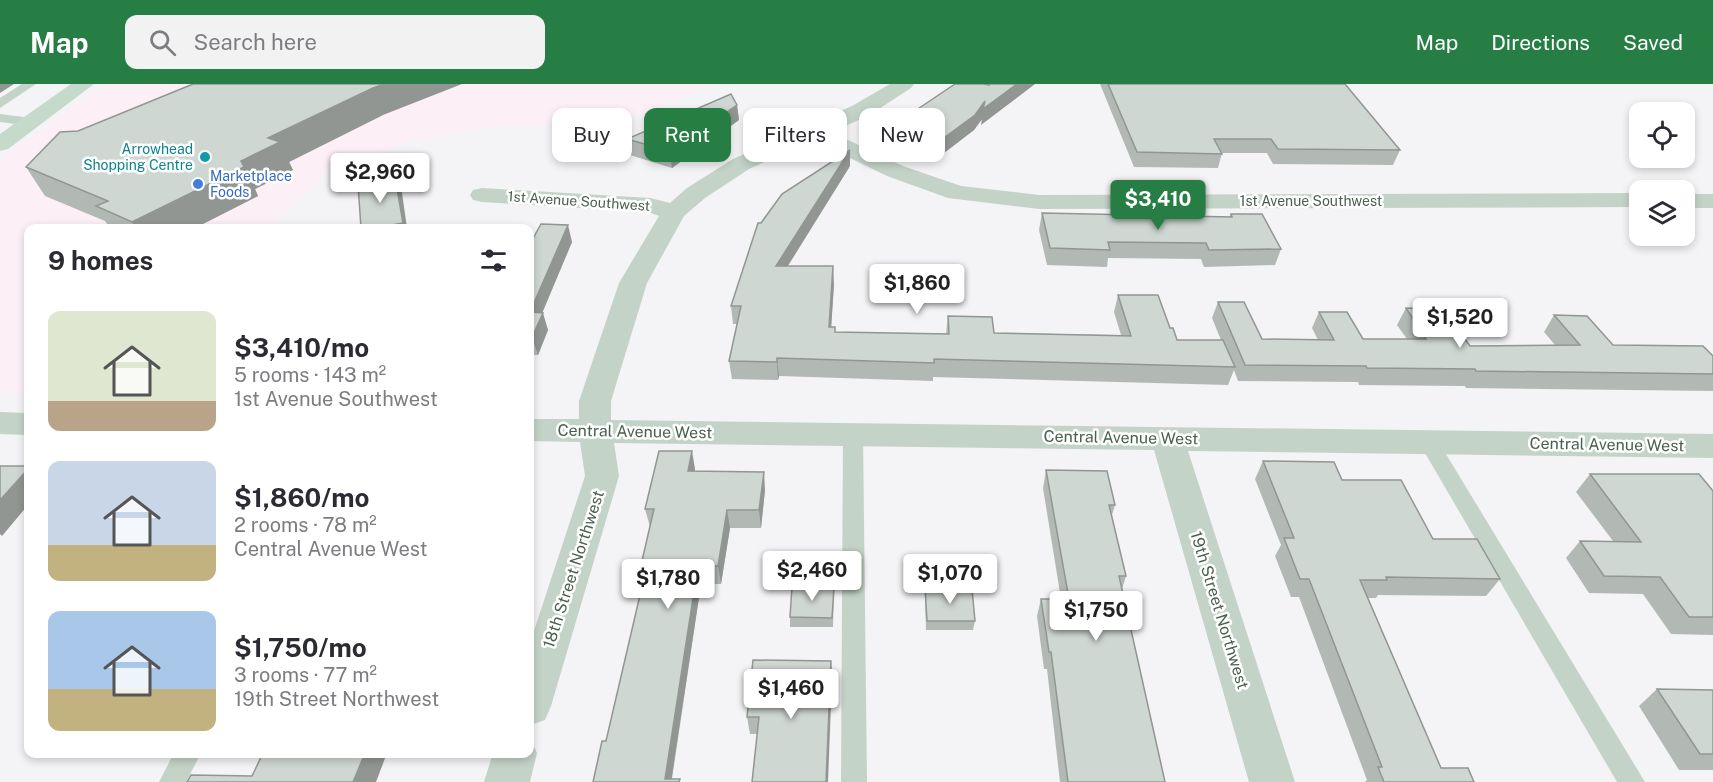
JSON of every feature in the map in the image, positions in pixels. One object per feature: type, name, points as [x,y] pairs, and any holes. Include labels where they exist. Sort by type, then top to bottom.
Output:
[{"type":"main road","points":[[0,144],[84,84]]},
{"type":"street","name":"18th Street Northwest","points":[[847,117],[904,84]]},
{"type":"street","name":"1st Avenue Southwest","points":[[847,148],[895,171],[957,194],[1038,202],[1629,200]]},
{"type":"street","name":"18th Street Northwest","points":[[534,686],[602,476],[595,401],[633,283],[674,212],[696,193],[746,162]]},
{"type":"street","name":"1st Avenue Southwest","points":[[482,195],[650,205],[674,212]]},
{"type":"street","points":[[1695,201],[1713,201]]},
{"type":"street","points":[[0,423],[24,424]]},
{"type":"street","name":"Central Avenue West","points":[[534,429],[1713,446]]},
{"type":"street","name":"19th Street Northwest","points":[[1167,438],[1272,782]]},
{"type":"street","points":[[507,782],[514,758]]},
{"type":"lane","points":[[0,104],[30,84]]},
{"type":"lane","points":[[0,118],[31,122]]},
{"type":"lane","points":[[853,433],[854,782]]},
{"type":"lane","points":[[1428,441],[1632,782]]},
{"type":"lane","points":[[171,782],[185,758]]},
{"type":"shaded area","points":[[104,84],[715,84],[652,108],[644,108],[644,111],[632,116],[632,108],[552,108],[552,125],[492,127],[407,142],[324,175],[274,224],[24,224],[24,392],[0,392],[0,160]]},
{"type":"building","name":"Arrowhead Shopping Centre","points":[[193,84],[384,84],[268,138],[280,142],[241,161],[244,167],[132,222],[96,206],[108,201],[26,167],[60,132],[78,131]]},
{"type":"building","points":[[955,84],[1017,84],[983,109],[985,101],[975,115],[945,137],[945,108],[919,108]]},
{"type":"building","points":[[1108,84],[1345,84],[1400,150],[1278,149],[1271,139],[1214,139],[1222,154],[1137,152]]},
{"type":"building","points":[[731,94],[737,105],[731,109],[699,108]]},
{"type":"building","points":[[644,132],[644,144],[632,140],[632,137]]},
{"type":"building","points":[[831,162],[842,162],[776,266],[833,266],[829,327],[835,327],[835,332],[949,334],[948,316],[992,317],[994,333],[1131,336],[1118,295],[1158,295],[1177,340],[1223,340],[1235,367],[934,359],[934,363],[777,358],[777,362],[729,361],[741,306],[731,306],[758,223],[761,223],[782,194]]},
{"type":"building","points":[[395,177],[403,223],[361,224],[358,184]]},
{"type":"building","points":[[1042,213],[1232,217],[1231,214],[1262,214],[1281,249],[1209,250],[1206,243],[1108,242],[1110,250],[1050,248]]},
{"type":"building","points":[[541,224],[568,225],[534,303],[534,237]]},
{"type":"building","points":[[1218,302],[1244,302],[1262,339],[1334,340],[1319,312],[1347,312],[1363,339],[1426,339],[1406,308],[1443,309],[1470,346],[1580,345],[1554,315],[1587,316],[1613,345],[1703,346],[1713,356],[1713,374],[1245,365]]},
{"type":"building","points":[[534,312],[543,313],[534,333]]},
{"type":"building","points":[[659,451],[692,451],[688,471],[764,472],[759,510],[727,510],[718,566],[698,566],[665,779],[680,779],[679,782],[593,782],[602,741],[606,741],[647,565],[641,565],[654,509],[645,509]]},
{"type":"building","points":[[1263,461],[1334,462],[1342,480],[1401,480],[1433,539],[1477,539],[1500,579],[1386,577],[1387,580],[1360,580],[1441,768],[1468,768],[1474,782],[1384,782],[1378,767],[1382,767],[1309,579],[1300,579],[1284,538],[1294,538]]},
{"type":"building","points":[[0,466],[24,466],[24,473],[0,500]]},
{"type":"building","points":[[1046,470],[1107,471],[1115,505],[1109,505],[1126,576],[1119,576],[1165,782],[1068,782],[1051,652],[1049,652],[1041,599],[1069,599]]},
{"type":"building","points":[[1590,474],[1699,474],[1713,491],[1713,617],[1689,617],[1660,577],[1604,576],[1580,541],[1641,542]]},
{"type":"building","points":[[792,587],[834,587],[832,618],[790,617]]},
{"type":"building","points":[[925,588],[972,589],[975,621],[927,621]]},
{"type":"building","points":[[753,660],[831,661],[826,782],[752,782],[759,717],[747,717]]},
{"type":"building","points":[[1657,689],[1713,690],[1713,754],[1700,754]]},
{"type":"building","points":[[261,758],[363,758],[353,782],[187,782],[191,775],[252,776]]},
{"type":"place","name":"Arrowhead Shopping Centre","points":[[205,157]]},
{"type":"place","name":"Marketplace Foods","points":[[198,184]]}]
